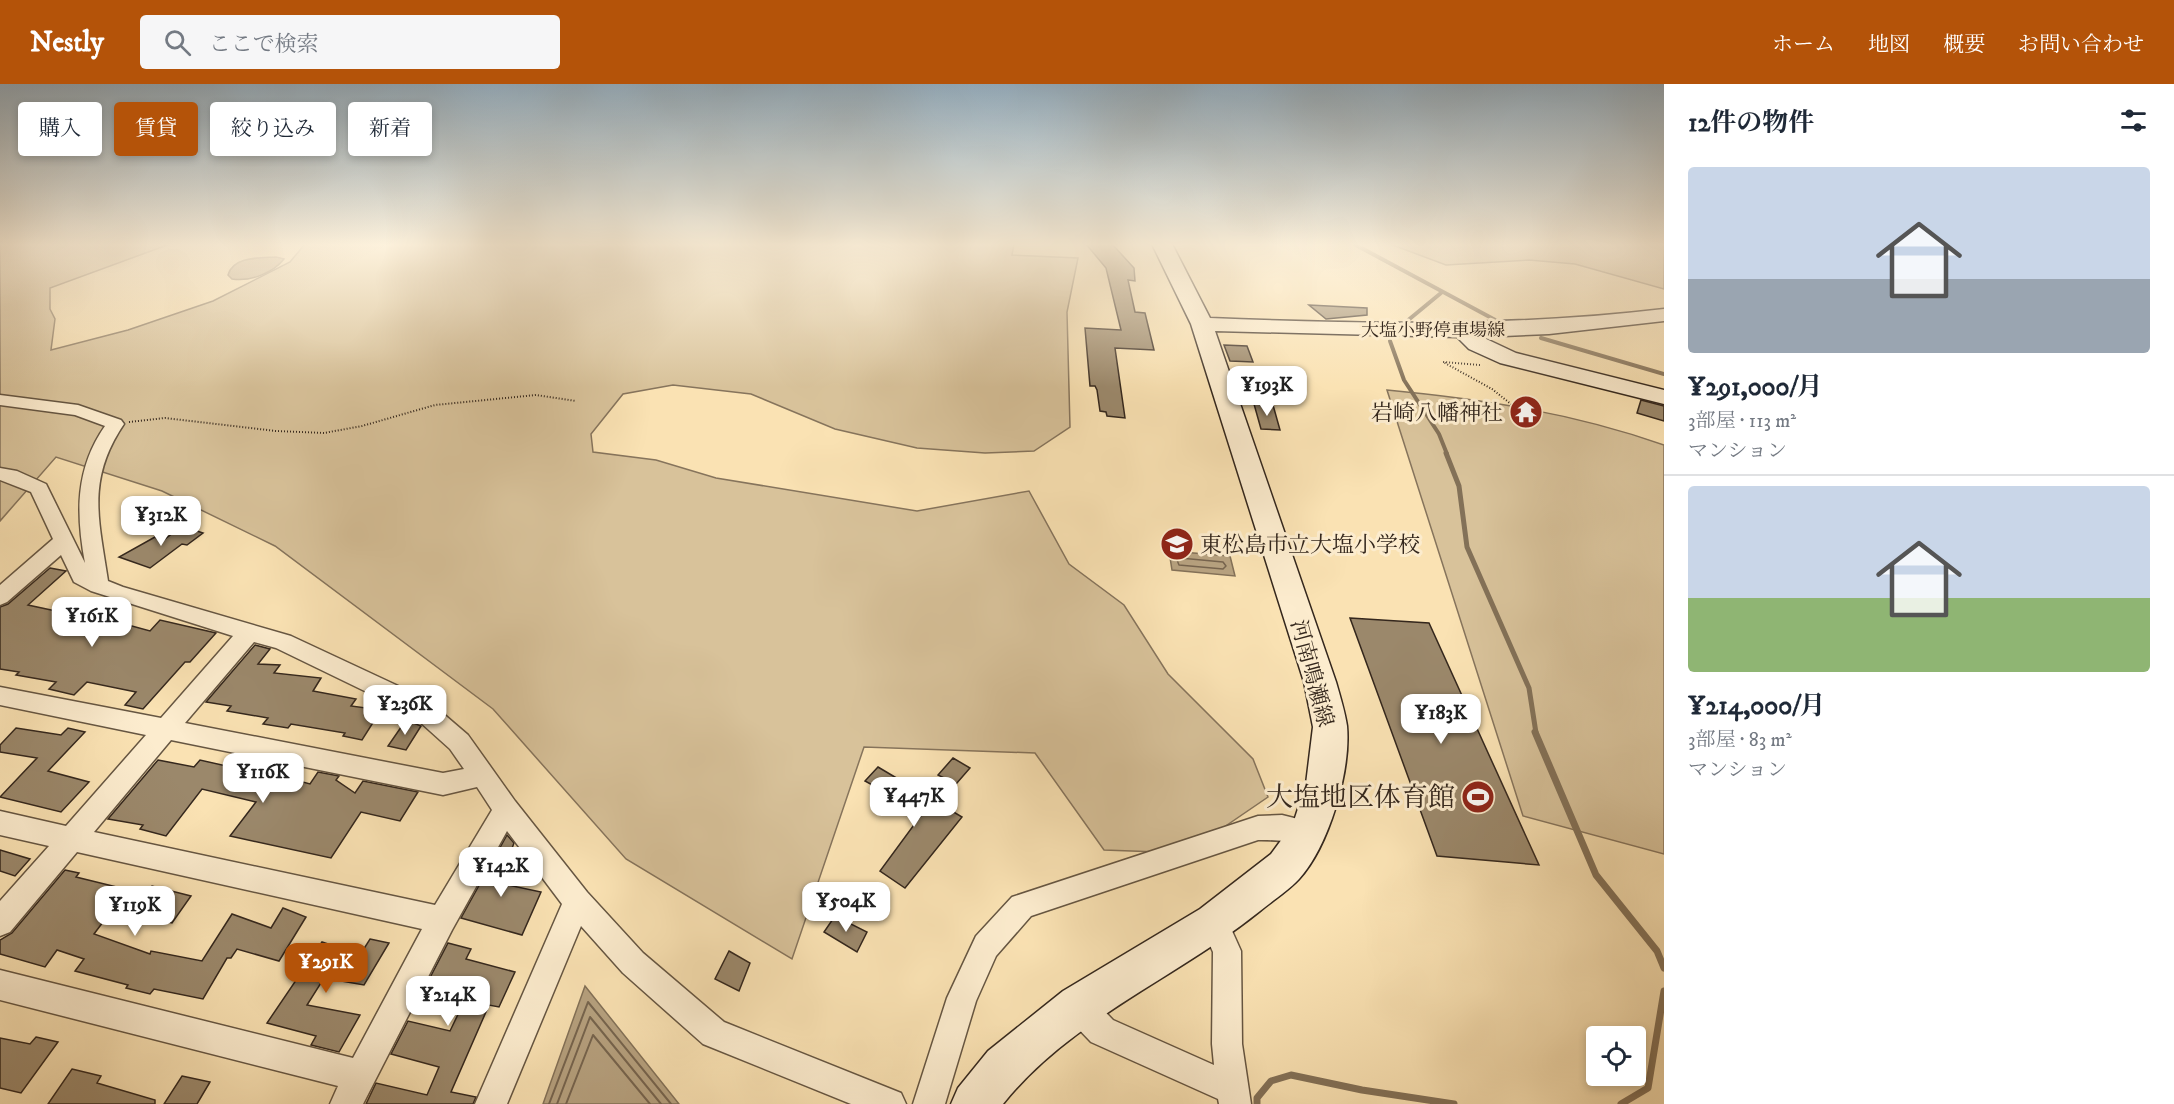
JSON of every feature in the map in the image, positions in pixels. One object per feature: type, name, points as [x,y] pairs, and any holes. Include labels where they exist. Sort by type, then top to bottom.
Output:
[{"type":"main road","name":"河南鳴瀬線","points":[[974,1104],[1004,1067],[1078,1006],[1214,923],[1285,867],[1309,832],[1324,784],[1330,727],[1320,682],[1202,324],[1186,292]]},
{"type":"main road","name":"大塩小野停車場線","points":[[1202,324],[1354,331],[1464,332],[1608,324],[1664,315]]},
{"type":"main road","points":[[1464,332],[1477,344],[1508,358],[1664,397]]},
{"type":"street","points":[[0,400],[78,410],[115,424],[98,450],[90,489],[88,524],[99,586]]},
{"type":"street","points":[[0,474],[10,475],[39,488],[81,577],[116,593],[283,642],[418,706],[459,742],[577,901],[633,963],[714,1033],[890,1104]]},
{"type":"street","points":[[0,597],[63,542]]},
{"type":"street","points":[[0,922],[250,631]]},
{"type":"street","points":[[0,696],[443,784],[484,775]]},
{"type":"street","points":[[346,1104],[442,920],[506,808]]},
{"type":"street","points":[[0,823],[442,920]]},
{"type":"street","points":[[929,1104],[962,998],[986,946],[1022,906],[1258,828],[1282,826],[1309,832]]},
{"type":"street","points":[[491,1104],[577,901]]},
{"type":"street","points":[[1214,923],[1227,951],[1227,1044],[1234,1097]]},
{"type":"street","points":[[0,984],[361,1076]]},
{"type":"street","points":[[1078,1006],[1102,1031],[1234,1097]]},
{"type":"path","points":[[1508,358],[1506,366],[1443,362],[1492,389],[1521,412]]},
{"type":"path","points":[[115,424],[165,418],[276,431],[324,433],[362,426],[435,405],[536,395],[576,401]]},
{"type":"shaded area","points":[[0,292],[50,292],[50,309],[55,319],[51,350],[128,330],[213,301],[232,292],[1071,292],[1067,312],[1070,427],[1034,451],[985,453],[917,448],[835,429],[751,394],[673,385],[623,394],[591,434],[593,452],[656,460],[716,478],[917,511],[1029,491],[1069,564],[1124,605],[1168,674],[1253,759],[1268,797],[1186,853],[1104,850],[1035,753],[864,747],[792,959],[626,859],[493,709],[275,546],[162,491],[56,457],[0,521]]},
{"type":"shaded area","points":[[1387,390],[1527,409],[1596,424],[1664,445],[1664,854],[1523,816]]},
{"type":"water","points":[[1169,551],[1230,556],[1235,576],[1172,570]]},
{"type":"water","points":[[585,986],[679,1104],[543,1104]]},
{"type":"building","points":[[1112,292],[1131,292],[1135,312],[1145,313],[1154,350],[1115,348],[1125,418],[1107,416],[1106,412],[1100,411],[1097,390],[1095,386],[1090,386],[1085,328],[1121,330]]},
{"type":"building","points":[[1309,305],[1367,308],[1367,315],[1326,319]]},
{"type":"building","points":[[1224,345],[1247,346],[1253,362],[1230,361]]},
{"type":"building","points":[[1641,400],[1664,406],[1664,421],[1637,413]]},
{"type":"building","points":[[1254,404],[1273,405],[1280,430],[1261,429]]},
{"type":"building","points":[[182,526],[203,533],[187,545],[182,544],[150,568],[119,557],[155,537],[161,542]]},
{"type":"building","points":[[50,568],[66,571],[28,605],[79,616],[84,611],[102,614],[99,617],[150,631],[160,620],[216,633],[190,662],[185,662],[143,709],[125,705],[136,692],[87,682],[74,695],[49,689],[56,682],[16,675],[19,672],[0,669],[0,607],[8,604]]},
{"type":"building","points":[[1350,618],[1429,623],[1539,865],[1437,856]]},
{"type":"building","points":[[255,645],[270,649],[258,664],[280,665],[274,673],[321,678],[313,691],[356,699],[351,706],[381,710],[362,740],[343,736],[345,733],[291,724],[288,728],[263,724],[268,718],[227,711],[231,706],[206,702]]},
{"type":"building","points":[[406,720],[421,726],[406,750],[388,746]]},
{"type":"building","points":[[16,728],[61,735],[68,728],[85,732],[48,771],[89,782],[61,812],[0,797],[37,758],[0,752],[0,745]]},
{"type":"building","points":[[953,758],[970,768],[956,784],[938,775]]},
{"type":"building","points":[[158,760],[194,767],[200,760],[235,768],[240,762],[261,767],[258,770],[310,784],[318,772],[339,776],[336,780],[355,793],[363,781],[418,792],[400,821],[361,812],[331,858],[230,836],[256,802],[202,789],[166,836],[140,829],[143,825],[108,819]]},
{"type":"building","points":[[878,767],[962,817],[905,888],[880,871],[922,814],[887,797],[889,794],[865,781]]},
{"type":"building","points":[[507,835],[514,843],[499,883],[541,892],[522,935],[461,918]]},
{"type":"building","points":[[0,850],[30,859],[15,876],[0,871]]},
{"type":"building","points":[[65,870],[79,873],[76,877],[145,894],[152,886],[191,896],[172,923],[112,910],[94,934],[150,954],[151,951],[202,961],[232,914],[271,928],[283,908],[306,917],[279,961],[237,949],[231,958],[227,958],[203,999],[154,989],[150,994],[126,988],[128,985],[75,971],[84,959],[57,950],[45,967],[0,954],[0,940],[12,933]]},
{"type":"building","points":[[835,916],[867,932],[857,952],[824,932]]},
{"type":"building","points":[[370,939],[389,943],[364,985],[324,978],[307,1005],[360,1015],[339,1052],[311,1045],[316,1036],[267,1023],[322,942],[360,955]]},
{"type":"building","points":[[448,943],[471,949],[466,959],[515,972],[499,1007],[489,1005],[451,1092],[476,1097],[473,1104],[366,1104],[376,1083],[427,1095],[439,1067],[391,1054],[408,1021],[450,1031],[463,1004],[421,995]]},
{"type":"building","points":[[729,951],[750,963],[739,991],[715,979]]},
{"type":"building","points":[[36,1037],[58,1042],[21,1093],[0,1088],[0,1038],[30,1044]]},
{"type":"building","points":[[72,1069],[101,1076],[97,1083],[155,1100],[155,1104],[48,1104]]},
{"type":"building","points":[[182,1076],[210,1082],[197,1104],[164,1104]]},
{"type":"waterway","points":[[1442,292],[1499,322]]},
{"type":"waterway","points":[[1401,326],[1441,293]]},
{"type":"waterway","points":[[1541,338],[1664,374]]},
{"type":"waterway","points":[[1390,341],[1404,380],[1439,434],[1447,454]]},
{"type":"waterway","points":[[1446,453],[1459,486],[1467,547],[1529,688],[1536,733]]},
{"type":"waterway","points":[[1535,732],[1596,875],[1657,951],[1664,968]]},
{"type":"waterway","points":[[1621,1104],[1648,1088],[1664,991]]},
{"type":"waterway","points":[[1257,1104],[1257,1098],[1271,1081],[1291,1075],[1362,1090],[1454,1104]]},
{"type":"place","name":"岩崎八幡神社","points":[[1526,412]]},
{"type":"place","name":"東松島市立大塩小学校","points":[[1177,544]]},
{"type":"place","name":"大塩地区体育館","points":[[1478,797]]}]
